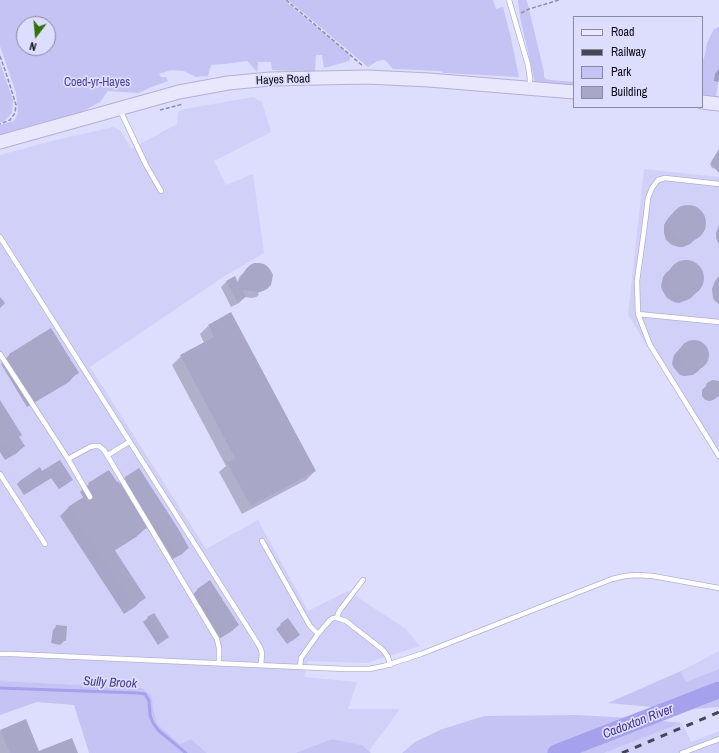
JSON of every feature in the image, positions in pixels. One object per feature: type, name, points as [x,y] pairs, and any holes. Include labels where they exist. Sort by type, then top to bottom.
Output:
[{"type":"street","name":"Hayes Road","points":[[0,142],[179,92],[228,83],[270,79],[367,77],[429,80],[573,92]]},
{"type":"street","points":[[703,102],[719,104]]},
{"type":"lane","points":[[509,0],[528,65],[530,88]]},
{"type":"lane","points":[[120,108],[146,165],[161,191]]},
{"type":"lane","points":[[719,184],[665,178],[658,180],[652,188],[648,198],[636,281],[638,314],[650,345],[719,456]]},
{"type":"lane","points":[[0,237],[260,647],[262,653],[261,665]]},
{"type":"lane","points":[[638,314],[719,322]]},
{"type":"lane","points":[[0,354],[90,497]]},
{"type":"lane","points":[[108,455],[129,442]]},
{"type":"lane","points":[[68,460],[94,446],[102,447],[108,455],[217,639],[219,648],[219,663]]},
{"type":"lane","points":[[0,474],[45,544]]},
{"type":"lane","points":[[262,541],[310,626],[318,634]]},
{"type":"lane","points":[[0,654],[369,669],[390,665],[421,654],[612,579],[637,575],[653,576],[719,588]]},
{"type":"lane","points":[[337,618],[340,610],[363,580]]},
{"type":"lane","points":[[300,667],[301,658],[318,634],[333,618],[346,621],[383,650],[386,653],[390,665]]},
{"type":"lane","points":[[682,753],[719,739]]},
{"type":"path","points":[[286,0],[366,68],[367,77]]},
{"type":"path","points":[[514,16],[529,9],[559,0]]},
{"type":"path","points":[[0,56],[16,105],[15,113],[10,120],[0,124]]},
{"type":"shaded area","points":[[253,97],[262,102],[271,132],[214,161],[226,185],[253,174],[264,253],[223,277],[90,367],[206,549],[258,520],[308,611],[348,591],[406,629],[420,646],[367,663],[308,661],[304,677],[357,682],[348,709],[400,709],[369,751],[362,745],[332,739],[295,753],[207,753],[191,739],[180,744],[158,725],[154,712],[142,688],[0,681],[0,155],[113,127],[121,131],[131,149],[177,124],[178,112],[184,109]]},
{"type":"shaded area","points":[[644,169],[719,177],[719,462],[628,315]]},
{"type":"shaded area","points":[[719,651],[719,669],[686,683],[681,671]]},
{"type":"shaded area","points":[[682,723],[691,742],[719,731],[719,753],[604,753]]},
{"type":"green space","name":"Coed-yr-Hayes","points":[[0,0],[284,0],[351,56],[349,61],[324,68],[322,55],[316,55],[315,72],[272,70],[271,62],[258,62],[257,72],[247,61],[211,65],[208,76],[196,77],[184,71],[171,70],[159,74],[161,77],[166,77],[168,81],[138,93],[108,91],[100,102],[74,116],[36,124],[0,135],[0,125],[14,121],[18,113],[16,93],[0,46]]},
{"type":"green space","points":[[288,0],[493,0],[496,9],[503,7],[519,77],[393,69],[385,60],[377,61],[368,67]]},
{"type":"green space","points":[[518,0],[526,0],[544,77],[550,80],[573,82],[573,87],[535,83],[520,17]]},
{"type":"green space","points":[[719,27],[719,76],[716,97],[703,95],[703,60],[707,43],[714,29]]},
{"type":"green space","points":[[0,63],[13,100],[12,113],[3,122],[0,122]]},
{"type":"green space","points":[[719,669],[719,681],[652,707],[608,703],[681,671],[686,682]]},
{"type":"green space","points":[[0,681],[142,688],[151,695],[158,725],[180,744],[191,739],[207,753],[89,753],[74,705],[37,702],[0,715]]},
{"type":"green space","points":[[719,699],[719,707],[694,709]]},
{"type":"green space","points":[[577,715],[682,723],[604,753],[402,753],[415,742],[440,730],[484,716]]},
{"type":"green space","points":[[332,739],[362,745],[371,753],[295,753]]},
{"type":"building","points":[[719,149],[719,173],[711,162]]},
{"type":"building","points":[[692,205],[701,210],[705,216],[705,230],[701,236],[692,241],[684,241],[675,236],[671,230],[670,219],[675,210],[681,206]]},
{"type":"building","points":[[690,260],[699,265],[703,271],[703,285],[699,291],[690,296],[682,296],[673,291],[669,285],[668,274],[673,265],[679,261]]},
{"type":"building","points":[[254,263],[264,264],[268,267],[273,275],[271,285],[267,289],[258,292],[242,290],[246,297],[237,302],[226,281],[235,276],[238,283],[246,269]]},
{"type":"building","points":[[231,312],[316,471],[251,506],[227,463],[235,458],[180,355],[214,337],[208,325]]},
{"type":"building","points":[[51,328],[79,373],[36,399],[9,354]]},
{"type":"building","points":[[694,340],[705,344],[709,355],[705,366],[694,370],[683,366],[679,355],[683,344]]},
{"type":"building","points":[[712,380],[719,381],[719,396],[715,398],[709,396],[706,392],[707,383]]},
{"type":"building","points":[[0,400],[22,435],[19,437],[25,446],[12,455],[5,443],[0,446]]},
{"type":"building","points":[[60,460],[73,480],[63,486],[56,475],[28,492],[21,480],[40,467],[42,471]]},
{"type":"building","points":[[139,468],[189,548],[177,555],[157,521],[153,524],[125,477]]},
{"type":"building","points":[[109,470],[117,482],[118,481],[146,528],[114,549],[146,598],[133,606],[68,507],[85,496],[88,500],[92,500],[94,497],[91,492],[93,491],[88,483]]},
{"type":"building","points":[[210,580],[239,625],[226,634],[197,589]]},
{"type":"building","points":[[154,613],[169,637],[162,642],[147,617]]},
{"type":"building","points":[[288,618],[300,635],[292,641],[280,624]]},
{"type":"building","points":[[56,625],[67,626],[66,641],[54,639]]},
{"type":"building","points":[[26,719],[39,751],[72,738],[78,753],[10,753],[0,730]]},
{"type":"waterway","name":"Sully Brook","points":[[0,688],[145,694],[149,701],[150,715],[153,723],[159,731],[186,753]]},
{"type":"waterway","name":"Cadoxton River","points":[[556,753],[719,690]]},
{"type":"railway","points":[[622,753],[719,712]]}]
